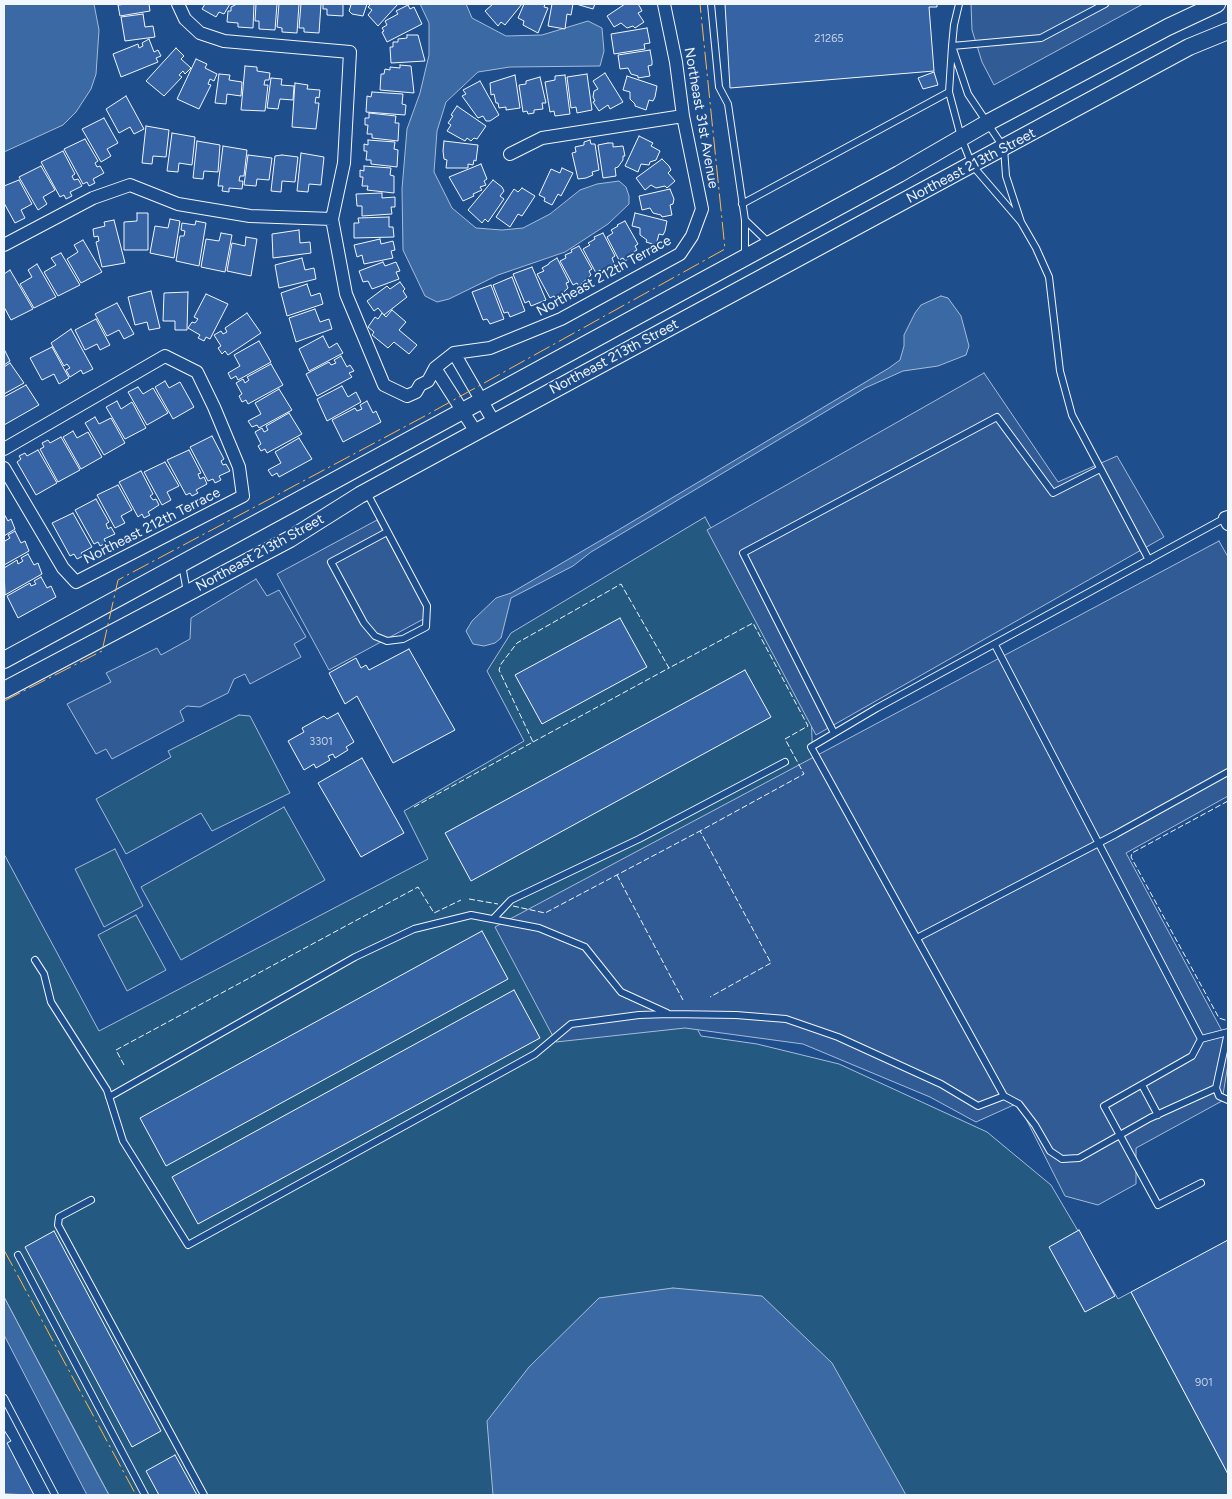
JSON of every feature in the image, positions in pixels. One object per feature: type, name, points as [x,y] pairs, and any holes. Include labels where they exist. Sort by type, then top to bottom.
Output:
[{"type":"street","points":[[178,4],[184,19],[200,33],[224,41],[350,52],[344,163],[332,219],[346,294],[384,385],[407,396],[416,392],[420,385],[428,381],[435,368],[454,353],[494,422]]},
{"type":"street","name":"Northeast 31st Avenue","points":[[664,4],[676,62],[683,116],[702,209],[692,236]]},
{"type":"street","name":"Northeast 213th Street","points":[[4,660],[899,174],[987,123],[1168,27],[1218,4]]},
{"type":"street","name":"Northeast 213th Street","points":[[4,690],[290,539],[367,492],[494,422],[1189,47],[1228,31]]},
{"type":"street","points":[[510,154],[542,138],[683,116]]},
{"type":"street","points":[[4,245],[93,198],[130,185],[178,204],[250,216],[332,219]]},
{"type":"street","name":"Northeast 212th Terrace","points":[[454,353],[490,348],[561,319],[680,254],[692,236]]},
{"type":"street","name":"Northeast 212th Terrace","points":[[4,449],[165,356],[197,372],[239,467],[243,496],[76,582],[62,568],[4,468]]},
{"type":"street","points":[[435,368],[476,432]]},
{"type":"lane","points":[[711,4],[720,87],[728,104],[745,220],[745,257]]},
{"type":"lane","points":[[959,4],[954,25],[949,92],[961,138],[972,165],[1021,222],[1036,248],[1048,277],[1060,370],[1072,415],[1149,560]]},
{"type":"lane","points":[[952,46],[1040,38],[1105,4]]},
{"type":"lane","points":[[952,46],[968,94],[1004,148],[1006,176],[1021,222]]},
{"type":"lane","points":[[742,204],[949,92]]},
{"type":"lane","points":[[745,220],[770,244]]},
{"type":"lane","points":[[834,734],[743,552],[997,417],[1052,493],[1100,469]]},
{"type":"lane","points":[[367,492],[427,606],[426,628],[395,641],[387,641],[375,636],[364,623],[331,562],[387,532]]},
{"type":"lane","points":[[1216,1088],[1158,1115],[1079,1158],[1062,1159],[1050,1152],[1035,1125],[1019,1104],[1004,1096],[811,747],[1149,560],[1227,520]]},
{"type":"lane","points":[[182,562],[187,593]]},
{"type":"lane","points":[[995,645],[1201,1039]]},
{"type":"lane","points":[[493,919],[511,900],[639,839],[785,762]]},
{"type":"lane","points":[[917,938],[1226,776]]},
{"type":"lane","points":[[109,1097],[355,957],[414,929],[471,915],[539,928],[585,947],[621,992],[670,1014]]},
{"type":"lane","points":[[35,960],[44,974],[51,1002],[109,1097],[123,1141],[188,1245],[535,1054],[571,1024],[639,1015],[670,1014],[736,1014],[786,1019],[838,1037],[941,1084],[978,1106],[1004,1096]]},
{"type":"lane","points":[[1202,1182],[1158,1205],[1104,1106],[1192,1056],[1201,1039],[1228,1032],[1216,1088],[1219,1096],[1228,1100]]},
{"type":"lane","points":[[1142,1084],[1158,1115]]},
{"type":"lane","points":[[91,1200],[59,1217],[58,1225],[204,1495]]},
{"type":"lane","points":[[18,1255],[145,1495]]},
{"type":"lane","points":[[4,1398],[55,1495]]},
{"type":"shaded area","points":[[4,4],[94,4],[99,30],[96,74],[91,89],[76,112],[63,125],[4,152]]},
{"type":"shaded area","points":[[420,4],[466,4],[472,18],[506,36],[542,35],[588,21],[602,28],[604,51],[600,66],[510,67],[478,72],[446,102],[437,131],[434,172],[452,208],[476,228],[502,230],[523,228],[550,214],[580,190],[597,184],[619,181],[626,187],[629,196],[629,204],[608,224],[565,252],[498,275],[449,299],[437,302],[425,296],[403,250],[402,189],[407,129],[420,93],[429,55],[429,23]]},
{"type":"shaded area","points":[[971,4],[1143,4],[994,85],[982,62],[972,30]]},
{"type":"shaded area","points":[[941,296],[948,298],[961,316],[969,346],[966,355],[938,366],[903,371],[865,388],[591,552],[573,566],[511,598],[501,638],[495,643],[484,646],[473,644],[466,631],[472,621],[496,598],[511,593],[620,529],[900,360],[904,346],[904,335],[915,313],[921,305]]},
{"type":"shaded area","points":[[984,373],[1058,482],[1117,456],[1164,537],[816,735],[707,530]]},
{"type":"shaded area","points":[[705,517],[811,713],[813,763],[613,869],[701,1036],[757,1044],[839,1064],[987,1132],[1051,1185],[1118,1299],[1131,1292],[1228,1474],[1228,1495],[109,1495],[4,1297],[4,854],[99,1031],[428,859],[404,811],[524,741],[487,671],[511,633]]},
{"type":"shaded area","points":[[377,520],[429,616],[329,670],[277,574]]},
{"type":"shaded area","points":[[1219,541],[1228,557],[1228,796],[1126,853],[1228,1042],[1228,1064],[1222,1101],[1136,1148],[1136,1184],[1098,1205],[1065,1196],[1018,1103],[976,1122],[930,1097],[803,1044],[685,1028],[556,1042],[495,927]]},
{"type":"shaded area","points":[[256,579],[267,596],[279,590],[306,637],[294,644],[301,657],[250,684],[245,674],[234,679],[228,693],[200,707],[187,706],[180,711],[184,721],[112,759],[106,749],[96,754],[67,704],[111,682],[106,673],[157,648],[161,655],[190,639],[191,618]]},
{"type":"shaded area","points":[[239,715],[250,716],[290,793],[212,831],[201,813],[126,854],[96,799],[171,757],[168,751]]},
{"type":"shaded area","points":[[284,807],[325,880],[181,960],[141,887]]},
{"type":"shaded area","points":[[115,849],[143,906],[104,927],[75,869]]},
{"type":"shaded area","points":[[136,915],[166,970],[127,991],[98,935]]},
{"type":"shaded area","points":[[673,1288],[762,1296],[832,1363],[906,1495],[493,1495],[487,1421],[529,1367],[599,1298]]},
{"type":"shaded area","points":[[4,1297],[109,1495],[87,1495],[4,1335]]},
{"type":"building","points":[[149,4],[150,11],[120,16],[118,5]]},
{"type":"building","points":[[205,4],[230,4],[224,14],[219,12],[216,17],[202,9]]},
{"type":"building","points":[[237,4],[254,4],[253,28],[238,27],[238,23],[227,22],[228,11],[231,11],[231,7]]},
{"type":"building","points":[[256,4],[277,4],[275,30],[259,29],[259,21],[255,21]]},
{"type":"building","points":[[279,4],[299,4],[297,33],[282,32],[282,28],[277,27]]},
{"type":"building","points":[[301,4],[321,4],[319,33],[304,32],[304,28],[299,28]]},
{"type":"building","points":[[323,4],[343,4],[343,16],[327,15],[327,9],[323,9]]},
{"type":"building","points":[[346,4],[367,4],[363,16],[352,14],[349,11],[351,5]]},
{"type":"building","points":[[371,4],[398,4],[378,26],[368,15],[372,10],[368,7]]},
{"type":"building","points":[[493,4],[522,4],[505,25],[501,22],[498,26],[485,11]]},
{"type":"building","points":[[524,4],[545,4],[544,7],[548,8],[538,33],[523,25],[524,21],[518,18]]},
{"type":"building","points":[[552,4],[573,4],[571,15],[567,14],[565,29],[548,26]]},
{"type":"building","points":[[576,4],[595,4],[593,9]]},
{"type":"building","points":[[625,4],[638,4],[642,11],[638,13],[644,22],[635,28],[633,26],[627,28],[621,23],[614,27],[607,16]]},
{"type":"building","points":[[725,4],[937,4],[937,7],[929,7],[934,71],[730,88]]},
{"type":"building","points":[[408,5],[410,9],[414,7],[422,24],[387,42],[382,32],[384,31],[382,28],[387,25],[385,21],[398,14],[396,11]]},
{"type":"building","points":[[143,14],[145,27],[153,26],[155,37],[125,41],[121,17]]},
{"type":"building","points":[[647,28],[650,43],[644,44],[645,49],[614,54],[611,34]]},
{"type":"building","points":[[407,35],[418,35],[425,61],[391,63],[390,47],[393,47],[393,42],[398,42],[398,39],[407,38]]},
{"type":"building","points":[[149,39],[154,52],[158,50],[161,56],[156,58],[158,62],[121,77],[113,54],[138,44],[139,48],[143,46],[142,43]]},
{"type":"building","points":[[176,48],[184,56],[181,59],[191,68],[185,74],[183,71],[179,75],[182,77],[164,96],[146,81]]},
{"type":"building","points":[[650,50],[652,65],[648,66],[650,76],[638,78],[638,76],[631,74],[628,68],[620,69],[618,55]]},
{"type":"building","points":[[196,59],[207,64],[205,68],[217,74],[214,81],[210,79],[208,84],[211,85],[199,109],[177,99]]},
{"type":"building","points":[[400,65],[411,66],[414,93],[380,90],[381,74],[384,74],[385,69],[390,70],[390,67],[400,68]]},
{"type":"building","points":[[245,66],[257,67],[257,71],[270,73],[269,80],[265,80],[264,85],[268,85],[265,111],[241,110]]},
{"type":"building","points":[[934,72],[938,85],[923,89],[918,78]]},
{"type":"building","points":[[605,73],[623,102],[610,109],[608,105],[599,111],[593,102],[595,101],[593,97],[594,91],[598,89],[593,81]]},
{"type":"building","points":[[219,74],[230,75],[229,80],[242,82],[241,96],[227,94],[226,104],[215,103]]},
{"type":"building","points":[[587,74],[592,110],[577,113],[576,107],[571,108],[567,77]]},
{"type":"building","points":[[515,75],[520,108],[506,110],[506,107],[499,108],[494,94],[491,95],[490,83]]},
{"type":"building","points":[[565,75],[570,114],[555,116],[554,111],[550,112],[545,82],[555,80],[555,76]]},
{"type":"building","points":[[627,76],[657,86],[655,97],[653,101],[649,100],[646,110],[635,106],[630,99],[630,92],[623,90]]},
{"type":"building","points":[[540,77],[546,103],[542,103],[543,109],[534,110],[534,113],[528,114],[527,111],[523,112],[519,85],[526,84],[526,81]]},
{"type":"building","points":[[271,78],[282,79],[281,85],[294,86],[293,100],[280,99],[278,109],[267,108]]},
{"type":"building","points":[[480,81],[499,115],[490,121],[486,121],[483,116],[478,118],[462,96],[466,94],[463,90]]},
{"type":"building","points":[[295,83],[308,85],[307,89],[320,90],[319,98],[316,97],[315,103],[319,103],[316,129],[292,127]]},
{"type":"building","points":[[372,92],[403,94],[402,104],[406,105],[405,115],[366,112],[367,96],[371,97]]},
{"type":"building","points":[[126,96],[144,129],[134,134],[130,127],[119,133],[106,109]]},
{"type":"building","points":[[457,106],[486,126],[477,139],[474,138],[471,141],[467,138],[465,141],[447,131],[451,125],[448,123],[453,116],[451,115]]},
{"type":"building","points":[[369,113],[396,116],[395,123],[399,123],[398,141],[372,138],[372,134],[367,134],[368,125],[365,125],[365,118],[369,118]]},
{"type":"building","points":[[104,118],[118,143],[107,149],[111,156],[101,162],[82,129]]},
{"type":"building","points":[[146,126],[169,130],[166,157],[153,156],[152,164],[142,163]]},
{"type":"building","points":[[172,133],[195,137],[192,165],[179,163],[178,172],[167,171]]},
{"type":"building","points":[[639,136],[653,143],[651,146],[660,151],[656,160],[650,162],[649,165],[641,164],[638,172],[625,166]]},
{"type":"building","points":[[85,139],[98,161],[95,163],[97,167],[100,166],[104,173],[93,179],[95,183],[89,186],[87,182],[83,184],[64,149]]},
{"type":"building","points":[[368,140],[395,142],[394,149],[398,150],[397,167],[371,164],[371,160],[366,160],[367,151],[364,151],[364,144],[368,145]]},
{"type":"building","points":[[590,140],[591,144],[595,144],[599,170],[592,172],[593,175],[586,178],[578,179],[572,153],[576,152],[575,147],[584,145],[584,142]]},
{"type":"building","points":[[197,141],[220,145],[218,172],[204,171],[203,179],[193,178]]},
{"type":"building","points":[[444,141],[478,145],[476,161],[474,160],[473,165],[468,164],[468,168],[446,168],[447,160],[444,159],[443,151]]},
{"type":"building","points":[[613,143],[613,147],[623,146],[625,156],[623,156],[623,160],[618,167],[615,168],[616,176],[603,178],[598,145]]},
{"type":"building","points":[[223,146],[247,150],[244,176],[240,176],[239,181],[243,181],[242,189],[229,188],[229,192],[222,191],[223,186],[218,186]]},
{"type":"building","points":[[63,151],[75,174],[72,176],[74,180],[78,179],[82,186],[70,192],[72,196],[66,199],[64,195],[60,197],[41,162]]},
{"type":"building","points":[[301,153],[324,157],[321,185],[309,184],[308,192],[297,191]]},
{"type":"building","points":[[248,155],[272,158],[269,180],[257,179],[256,186],[244,185]]},
{"type":"building","points":[[275,156],[298,157],[295,182],[282,181],[281,192],[271,191]]},
{"type":"building","points":[[662,159],[669,166],[671,170],[668,173],[675,181],[667,188],[665,186],[656,188],[651,185],[645,190],[636,178]]},
{"type":"building","points":[[481,164],[487,179],[484,181],[486,185],[480,187],[482,190],[473,194],[474,196],[463,201],[449,177]]},
{"type":"building","points":[[41,166],[55,190],[43,197],[47,204],[38,210],[19,177]]},
{"type":"building","points":[[364,166],[391,168],[390,175],[394,176],[394,193],[367,190],[368,186],[362,186],[363,177],[360,177],[360,170],[364,171]]},
{"type":"building","points":[[562,168],[573,173],[561,196],[558,194],[552,205],[544,201],[545,198],[539,195],[551,169],[560,173]]},
{"type":"building","points":[[19,180],[32,204],[21,210],[25,218],[15,223],[4,203],[4,186]]},
{"type":"building","points":[[493,180],[502,187],[504,191],[500,196],[504,199],[488,222],[485,219],[482,223],[468,210]]},
{"type":"building","points":[[522,188],[535,196],[522,216],[518,214],[510,227],[496,217],[514,189],[518,192]]},
{"type":"building","points":[[670,189],[674,199],[673,204],[670,205],[672,215],[662,217],[653,213],[650,208],[642,210],[639,196]]},
{"type":"building","points":[[382,193],[382,198],[395,197],[395,207],[391,207],[392,214],[362,216],[362,206],[357,206],[356,194]]},
{"type":"building","points":[[137,213],[148,213],[148,250],[124,250],[124,222],[137,221]]},
{"type":"building","points":[[635,213],[667,221],[665,231],[663,235],[659,234],[656,245],[646,242],[647,240],[640,235],[640,228],[632,226]]},
{"type":"building","points":[[389,217],[389,227],[393,227],[394,237],[354,238],[354,223],[359,223],[358,218]]},
{"type":"building","points":[[170,219],[180,221],[174,258],[150,253],[155,226],[168,228]]},
{"type":"building","points":[[114,220],[125,263],[102,267],[96,242],[99,241],[98,236],[94,237],[93,229],[105,226],[104,222]]},
{"type":"building","points":[[196,221],[206,223],[199,266],[176,261],[180,236],[184,236],[185,231],[181,230],[182,223],[195,225]]},
{"type":"building","points":[[625,221],[638,244],[635,246],[637,250],[630,254],[631,257],[625,261],[623,258],[619,260],[607,237],[613,233],[611,230]]},
{"type":"building","points":[[299,230],[300,243],[310,242],[311,253],[273,258],[272,234]]},
{"type":"building","points":[[221,233],[232,235],[225,272],[201,267],[206,239],[219,241]]},
{"type":"building","points":[[603,233],[615,256],[612,258],[614,263],[602,273],[600,270],[596,273],[583,249],[590,245],[588,243],[595,239],[594,237]]},
{"type":"building","points":[[246,237],[257,239],[251,276],[227,271],[232,243],[245,246]]},
{"type":"building","points":[[380,239],[381,244],[393,241],[395,250],[391,251],[393,258],[364,264],[362,255],[357,257],[354,245]]},
{"type":"building","points":[[83,240],[102,272],[81,283],[67,259],[78,252],[74,245]]},
{"type":"building","points":[[579,246],[592,269],[589,271],[591,275],[579,286],[577,283],[573,285],[560,261],[566,258],[565,255],[572,252],[571,250]]},
{"type":"building","points":[[61,253],[80,285],[58,296],[44,272],[56,265],[51,258]]},
{"type":"building","points":[[302,258],[305,270],[314,268],[316,279],[279,288],[275,265]]},
{"type":"building","points":[[557,258],[569,282],[566,283],[568,288],[556,299],[554,296],[550,298],[537,274],[544,271],[542,268]]},
{"type":"building","points":[[383,262],[385,266],[396,262],[400,271],[396,272],[399,279],[372,289],[368,281],[363,282],[359,271]]},
{"type":"building","points":[[37,264],[56,297],[34,308],[20,284],[32,277],[28,270]]},
{"type":"building","points":[[532,267],[546,300],[531,306],[529,301],[525,303],[513,274]]},
{"type":"building","points":[[10,270],[33,309],[11,320],[4,307],[4,274]]},
{"type":"building","points":[[512,277],[525,311],[510,317],[508,312],[504,313],[493,285]]},
{"type":"building","points":[[400,282],[405,289],[403,291],[407,297],[384,315],[378,308],[374,311],[367,301],[387,286],[390,289]]},
{"type":"building","points":[[307,284],[311,296],[320,293],[323,304],[287,316],[281,293]]},
{"type":"building","points":[[491,285],[504,319],[490,324],[487,319],[483,320],[472,292]]},
{"type":"building","points":[[151,291],[160,328],[149,330],[147,322],[135,325],[128,297]]},
{"type":"building","points":[[188,292],[187,330],[175,330],[175,321],[163,321],[164,293]]},
{"type":"building","points":[[206,294],[228,304],[210,339],[206,337],[204,341],[198,338],[200,335],[188,328],[192,322],[195,323],[198,319],[194,317]]},
{"type":"building","points":[[117,303],[134,334],[124,339],[119,330],[107,336],[95,314]]},
{"type":"building","points":[[315,309],[320,322],[329,319],[332,329],[296,342],[289,318]]},
{"type":"building","points":[[392,310],[406,322],[399,330],[417,345],[409,354],[394,342],[388,348],[372,335],[374,332],[368,327],[375,317],[378,319],[382,313],[386,317]]},
{"type":"building","points":[[247,313],[261,333],[228,355],[225,351],[222,354],[218,348],[221,346],[214,335],[221,331],[223,334],[227,332],[225,328]]},
{"type":"building","points":[[96,319],[110,345],[100,350],[97,344],[85,350],[75,330]]},
{"type":"building","points":[[71,329],[93,369],[83,374],[81,370],[70,377],[66,370],[70,368],[67,364],[64,366],[51,343]]},
{"type":"building","points":[[323,336],[329,348],[337,343],[343,353],[309,371],[299,349]]},
{"type":"building","points":[[259,341],[271,362],[238,380],[236,376],[231,379],[228,373],[240,366],[234,355]]},
{"type":"building","points":[[52,347],[69,378],[59,384],[54,374],[42,380],[30,358]]},
{"type":"building","points":[[4,349],[10,361],[4,365]]},
{"type":"building","points":[[341,356],[347,367],[350,365],[354,371],[349,373],[352,377],[317,396],[306,374],[329,362],[331,365],[336,363],[334,360]]},
{"type":"building","points":[[10,363],[24,383],[4,394],[4,367]]},
{"type":"building","points":[[271,364],[283,385],[248,404],[246,400],[242,402],[239,396],[242,394],[236,383],[243,379],[245,383],[249,380],[247,377]]},
{"type":"building","points":[[165,381],[169,388],[180,382],[194,407],[173,419],[155,387]]},
{"type":"building","points":[[26,385],[39,405],[4,425],[4,397]]},
{"type":"building","points":[[342,386],[348,397],[356,392],[361,402],[327,421],[317,399]]},
{"type":"building","points":[[138,387],[143,394],[153,388],[168,413],[147,425],[128,392]]},
{"type":"building","points":[[279,389],[292,410],[259,428],[257,425],[252,427],[248,421],[261,414],[255,403]]},
{"type":"building","points":[[117,401],[121,409],[132,402],[146,428],[125,439],[106,407]]},
{"type":"building","points":[[367,401],[373,413],[376,411],[381,422],[343,442],[332,420],[355,408],[357,411],[362,409],[360,405]]},
{"type":"building","points":[[289,413],[302,434],[267,453],[265,449],[261,451],[258,446],[261,444],[255,432],[262,428],[264,432],[268,430],[266,426]]},
{"type":"building","points":[[95,417],[99,424],[111,418],[125,443],[104,455],[85,423]]},
{"type":"building","points":[[73,431],[77,438],[88,432],[102,457],[81,469],[63,437]]},
{"type":"building","points":[[212,436],[224,459],[221,461],[223,465],[226,464],[230,471],[219,476],[221,480],[215,483],[213,479],[208,481],[190,447]]},
{"type":"building","points":[[61,437],[80,470],[58,482],[40,449],[44,447],[42,443],[48,440],[50,443]]},
{"type":"building","points":[[299,438],[312,459],[279,477],[277,473],[272,476],[268,470],[281,463],[275,452]]},
{"type":"building","points":[[38,450],[57,483],[36,495],[17,462],[21,459],[19,456],[25,453],[27,456]]},
{"type":"building","points":[[189,450],[201,473],[198,474],[200,479],[204,477],[207,484],[196,490],[198,493],[192,496],[190,493],[186,495],[167,460]]},
{"type":"building","points":[[165,462],[179,486],[167,492],[171,500],[162,505],[144,472]]},
{"type":"building","points":[[141,471],[153,494],[150,496],[153,500],[156,499],[159,505],[148,512],[150,515],[144,518],[142,514],[138,517],[119,482]]},
{"type":"building","points":[[118,485],[132,510],[121,516],[125,523],[115,528],[97,495]]},
{"type":"building","points":[[96,499],[109,522],[106,524],[108,529],[111,527],[115,534],[104,539],[106,543],[100,546],[98,542],[94,544],[75,510]]},
{"type":"building","points":[[73,513],[92,547],[81,553],[83,556],[77,559],[74,554],[70,556],[52,523]]},
{"type":"building","points":[[4,514],[8,521],[11,519],[15,529],[4,536]]},
{"type":"building","points":[[15,531],[21,543],[25,541],[29,551],[4,565],[4,538],[5,541],[10,538],[8,535]]},
{"type":"building","points":[[28,554],[34,565],[38,563],[42,574],[5,595],[4,568],[17,560],[18,564],[23,561],[21,558]]},
{"type":"building","points":[[41,577],[47,588],[51,586],[56,597],[18,618],[7,596],[30,583],[31,586],[36,584],[34,581]]},
{"type":"building","points":[[620,618],[647,667],[542,724],[515,675]]},
{"type":"building","points":[[409,649],[455,730],[393,763],[357,696],[345,704],[329,673],[356,658],[361,668],[366,665],[369,670]]},
{"type":"building","points":[[745,670],[771,717],[471,881],[445,833]]},
{"type":"building","points":[[338,713],[354,742],[346,747],[348,750],[335,758],[333,754],[328,756],[330,760],[316,768],[314,764],[304,770],[288,741],[304,732],[302,728],[324,716],[327,719]]},
{"type":"building","points":[[362,758],[404,833],[361,857],[318,783]]},
{"type":"building","points":[[482,931],[508,979],[166,1166],[140,1118]]},
{"type":"building","points":[[514,990],[540,1038],[198,1224],[172,1177]]},
{"type":"building","points":[[1079,1230],[1115,1296],[1085,1312],[1049,1247]]},
{"type":"building","points":[[54,1231],[161,1431],[132,1447],[25,1247]]},
{"type":"building","points":[[1228,1240],[1228,1474],[1131,1292]]},
{"type":"building","points":[[4,1430],[11,1441],[7,1443],[34,1495],[4,1494]]},
{"type":"building","points":[[175,1455],[197,1495],[159,1495],[146,1471]]},
{"type":"fence","points":[[414,807],[533,742],[499,670],[501,664],[517,643],[621,584],[669,668],[753,623],[808,726],[785,739],[804,774],[700,831],[771,963],[710,997]]},
{"type":"fence","points":[[533,742],[669,668]]},
{"type":"fence","points":[[1228,801],[1132,853],[1131,857],[1219,1018],[1228,1021]]},
{"type":"fence","points":[[513,906],[545,913],[700,831]]},
{"type":"fence","points":[[617,875],[683,1000]]},
{"type":"fence","points":[[124,1065],[116,1050],[418,887],[434,913],[461,900]]},
{"type":"fence","points":[[469,899],[498,904]]},
{"type":"power","points":[[4,701],[102,651],[118,580],[423,417],[725,249],[700,4]]},
{"type":"power","points":[[4,1250],[136,1495]]}]
